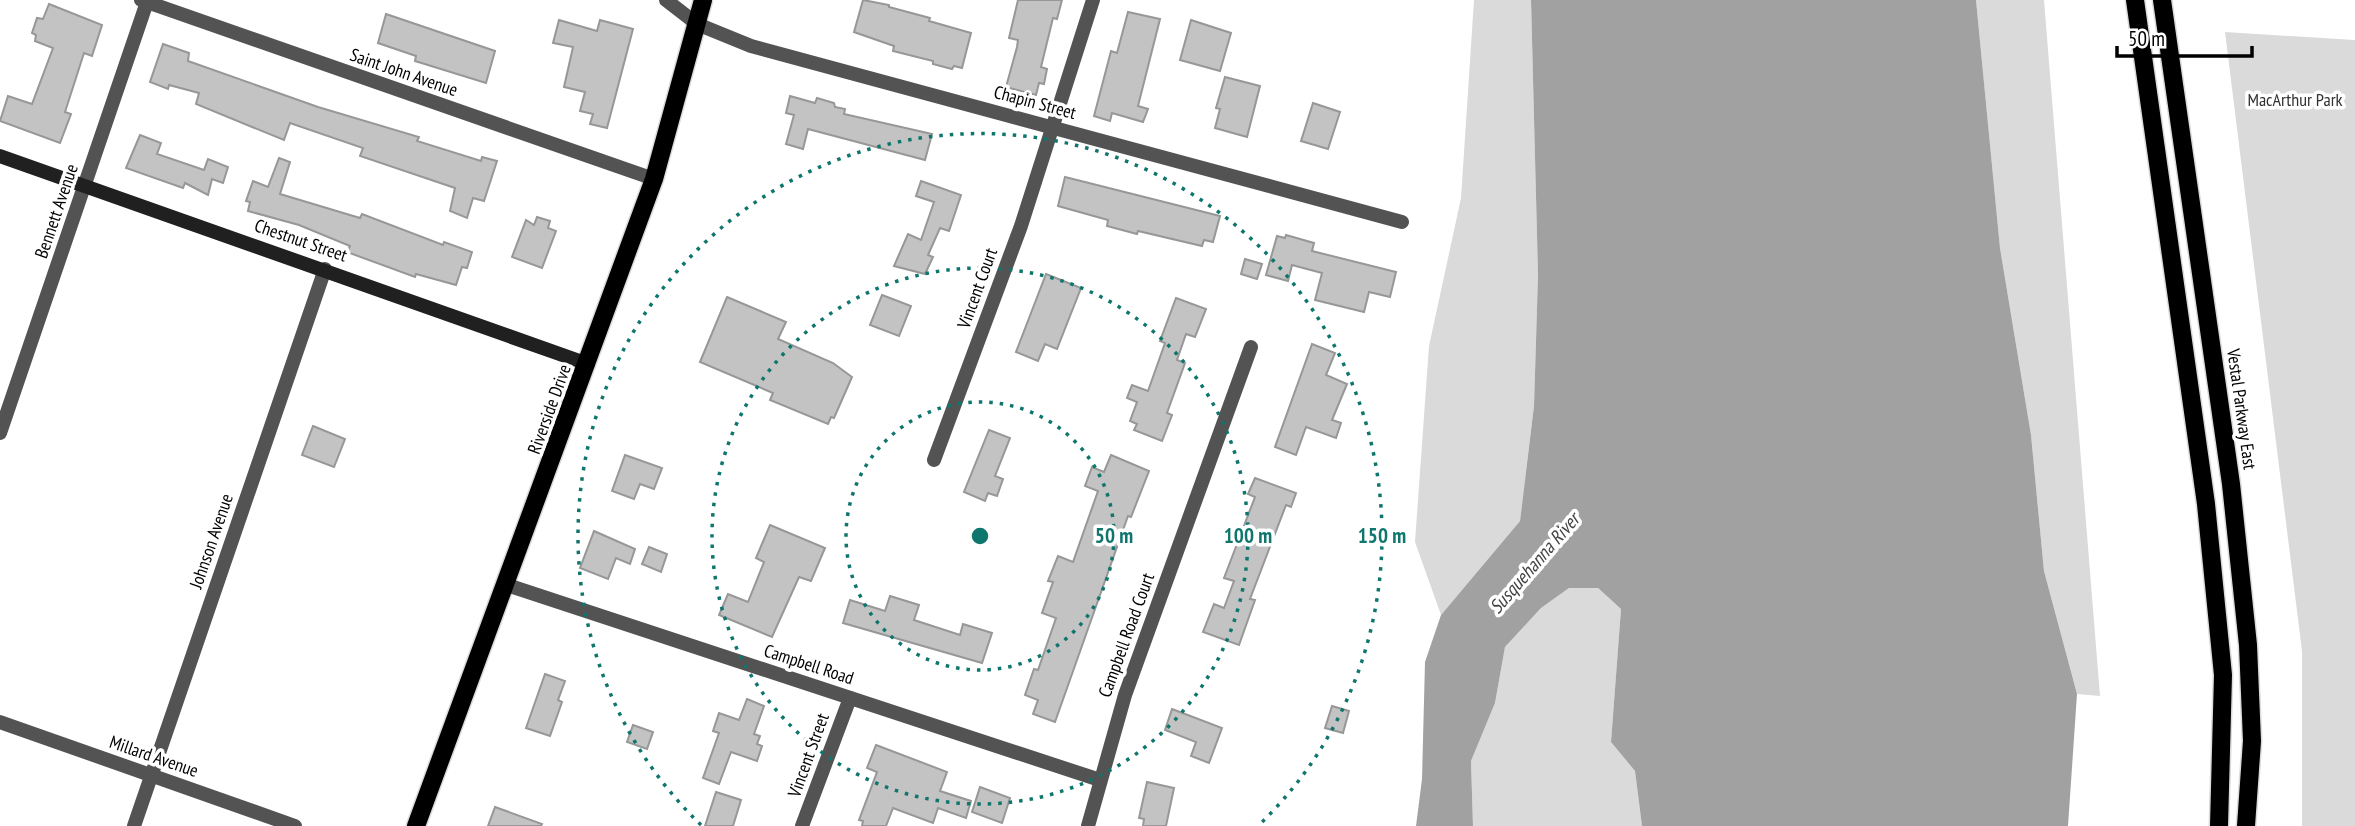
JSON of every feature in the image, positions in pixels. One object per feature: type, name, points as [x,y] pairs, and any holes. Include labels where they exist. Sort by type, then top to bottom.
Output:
[{"type":"main road","name":"Riverside Drive","points":[[416,826],[507,585],[654,179],[703,0]]},
{"type":"main road","points":[[2135,0],[2206,504],[2223,675],[2219,826]]},
{"type":"main road","name":"Vestal Parkway East","points":[[2162,0],[2231,484],[2248,645],[2252,741],[2246,826]]},
{"type":"street","name":"Chapin Street","points":[[666,0],[697,24],[751,46],[1402,222]]},
{"type":"street","points":[[1055,128],[1093,0]]},
{"type":"street","name":"Saint John Avenue","points":[[144,1],[654,179]]},
{"type":"street","name":"Bennett Avenue","points":[[0,433],[85,185],[144,1]]},
{"type":"street","name":"Vincent Court","points":[[934,460],[1055,128]]},
{"type":"street","name":"Chestnut Street","points":[[0,156],[326,269],[588,364]]},
{"type":"street","name":"Johnson Avenue","points":[[134,826],[326,269]]},
{"type":"street","name":"Campbell Road Court","points":[[1088,826],[1125,695],[1251,347]]},
{"type":"street","name":"Campbell Road","points":[[507,585],[1100,780]]},
{"type":"street","name":"Vincent Street","points":[[802,826],[850,698]]},
{"type":"street","name":"Millard Avenue","points":[[0,722],[296,826]]},
{"type":"green space","points":[[1474,0],[1531,0],[1538,275],[1534,406],[1520,521],[1441,615],[1415,542],[1429,346],[1461,198]]},
{"type":"green space","points":[[1976,0],[2044,0],[2100,696],[2077,694],[2044,571],[2031,435],[2000,248]]},
{"type":"green space","name":"MacArthur Park","points":[[2225,32],[2355,40],[2355,826],[2302,826],[2302,651]]},
{"type":"green space","points":[[1569,588],[1598,588],[1621,609],[1611,742],[1635,771],[1642,826],[1473,826],[1471,761],[1495,703],[1505,647],[1541,608]]},
{"type":"water","name":"Susquehanna River","points":[[1531,0],[1976,0],[2000,248],[2031,435],[2044,571],[2077,694],[2068,826],[1642,826],[1635,771],[1611,742],[1621,609],[1598,588],[1569,588],[1541,608],[1505,647],[1495,703],[1471,761],[1473,826],[1416,826],[1422,779],[1425,662],[1441,615],[1520,521],[1534,406],[1538,275]]},
{"type":"building","points":[[863,0],[889,5],[930,18],[929,21],[971,33],[962,68],[954,66],[952,69],[933,64],[933,61],[893,51],[894,46],[854,32]]},
{"type":"building","points":[[1018,0],[1062,0],[1057,19],[1053,18],[1041,67],[1047,69],[1044,84],[1039,83],[1036,95],[1006,87],[1018,40],[1009,38]]},
{"type":"building","points":[[49,4],[102,25],[92,56],[84,53],[65,112],[71,114],[60,143],[0,121],[8,96],[32,104],[53,48],[35,41],[36,35],[32,33],[37,18],[43,19]]},
{"type":"building","points":[[1128,12],[1160,19],[1138,106],[1148,109],[1143,122],[1112,113],[1110,121],[1094,116],[1111,51],[1117,53]]},
{"type":"building","points":[[386,14],[495,51],[486,83],[415,61],[416,56],[378,43]]},
{"type":"building","points":[[559,20],[597,31],[600,20],[633,29],[607,128],[590,124],[593,114],[580,111],[585,92],[564,87],[573,47],[553,43]]},
{"type":"building","points":[[1191,20],[1231,33],[1220,71],[1180,60]]},
{"type":"building","points":[[163,44],[189,53],[188,61],[318,107],[419,137],[417,141],[481,161],[482,157],[497,161],[484,201],[473,198],[467,218],[450,211],[455,188],[360,156],[363,148],[290,123],[284,140],[196,104],[199,93],[169,85],[168,89],[150,82]]},
{"type":"building","points":[[1225,77],[1260,86],[1247,137],[1215,128],[1220,109],[1216,108]]},
{"type":"building","points":[[790,96],[815,103],[817,98],[845,109],[844,114],[932,134],[925,160],[808,129],[803,149],[786,144],[794,115],[786,113]]},
{"type":"building","points":[[1313,103],[1340,112],[1328,149],[1301,141]]},
{"type":"building","points":[[140,135],[161,143],[157,154],[204,170],[208,159],[228,167],[223,183],[212,179],[208,195],[185,183],[183,188],[126,168]]},
{"type":"building","points":[[279,158],[290,162],[280,194],[360,218],[362,214],[443,245],[444,242],[472,252],[467,268],[462,267],[456,285],[416,274],[415,277],[347,252],[350,246],[299,225],[248,211],[250,202],[246,201],[253,181],[268,187]]},
{"type":"building","points":[[1065,177],[1220,216],[1213,242],[1204,240],[1202,246],[1138,231],[1137,234],[1107,226],[1108,220],[1058,206]]},
{"type":"building","points":[[921,181],[961,195],[949,231],[940,228],[928,255],[933,257],[925,274],[894,266],[908,234],[921,240],[934,202],[916,196]]},
{"type":"building","points":[[537,217],[550,221],[548,228],[556,231],[542,268],[512,257],[526,220],[534,225]]},
{"type":"building","points":[[1286,235],[1314,243],[1312,251],[1396,272],[1390,297],[1369,292],[1364,312],[1315,300],[1322,273],[1292,265],[1288,281],[1266,275],[1277,236],[1285,238]]},
{"type":"building","points":[[1245,259],[1262,264],[1257,279],[1241,274]]},
{"type":"building","points":[[1046,274],[1081,288],[1057,349],[1045,344],[1038,361],[1016,352]]},
{"type":"building","points":[[882,295],[911,306],[899,336],[870,325]]},
{"type":"building","points":[[727,297],[786,322],[778,339],[833,363],[852,377],[834,418],[831,417],[828,424],[770,400],[773,393],[700,362]]},
{"type":"building","points":[[1176,298],[1206,309],[1195,337],[1186,334],[1177,360],[1185,363],[1167,413],[1172,415],[1162,441],[1134,430],[1137,424],[1130,421],[1137,402],[1127,398],[1132,385],[1148,391],[1165,343],[1160,341]]},
{"type":"building","points":[[1312,344],[1335,353],[1326,375],[1347,384],[1332,420],[1341,423],[1336,438],[1306,427],[1296,455],[1275,447]]},
{"type":"building","points":[[313,426],[345,439],[334,467],[302,455]]},
{"type":"building","points":[[989,430],[1010,438],[995,476],[1003,479],[997,496],[988,493],[985,501],[964,492]]},
{"type":"building","points":[[625,455],[662,468],[654,489],[640,484],[634,499],[612,491]]},
{"type":"building","points":[[1111,455],[1149,471],[1131,517],[1128,516],[1055,722],[1033,714],[1038,700],[1025,695],[1034,669],[1038,670],[1056,618],[1042,613],[1053,582],[1048,581],[1058,556],[1073,562],[1098,491],[1085,486],[1092,467],[1104,472]]},
{"type":"building","points":[[1255,478],[1296,493],[1291,507],[1286,505],[1250,599],[1255,600],[1239,645],[1203,632],[1214,604],[1224,608],[1234,581],[1224,578],[1255,497],[1248,494]]},
{"type":"building","points":[[770,525],[825,548],[811,581],[799,577],[772,637],[719,615],[728,594],[748,602],[764,562],[756,558]]},
{"type":"building","points":[[594,531],[635,549],[630,564],[616,558],[608,579],[580,568]]},
{"type":"building","points":[[649,547],[667,554],[661,572],[642,564]]},
{"type":"building","points":[[890,596],[919,605],[914,620],[960,635],[963,624],[992,633],[982,663],[843,623],[850,600],[885,611]]},
{"type":"building","points":[[545,674],[565,681],[558,700],[562,702],[550,736],[526,728]]},
{"type":"building","points":[[747,699],[764,706],[754,734],[760,736],[757,744],[762,746],[757,761],[731,752],[719,784],[703,778],[719,733],[713,731],[719,713],[739,720]]},
{"type":"building","points":[[1332,706],[1349,711],[1343,733],[1325,728]]},
{"type":"building","points":[[1172,709],[1222,728],[1209,763],[1191,756],[1196,742],[1165,730]]},
{"type":"building","points":[[633,725],[653,732],[647,749],[627,742]]},
{"type":"building","points":[[876,745],[947,772],[940,791],[971,801],[966,818],[938,808],[933,823],[893,808],[886,826],[862,826],[863,821],[859,820],[877,772],[867,768]]},
{"type":"building","points":[[1147,782],[1174,788],[1166,826],[1143,826],[1144,819],[1139,818]]},
{"type":"building","points":[[980,787],[1010,798],[1002,823],[972,812]]},
{"type":"building","points":[[716,792],[741,800],[733,826],[705,826]]},
{"type":"building","points":[[495,807],[542,824],[488,826]]}]
